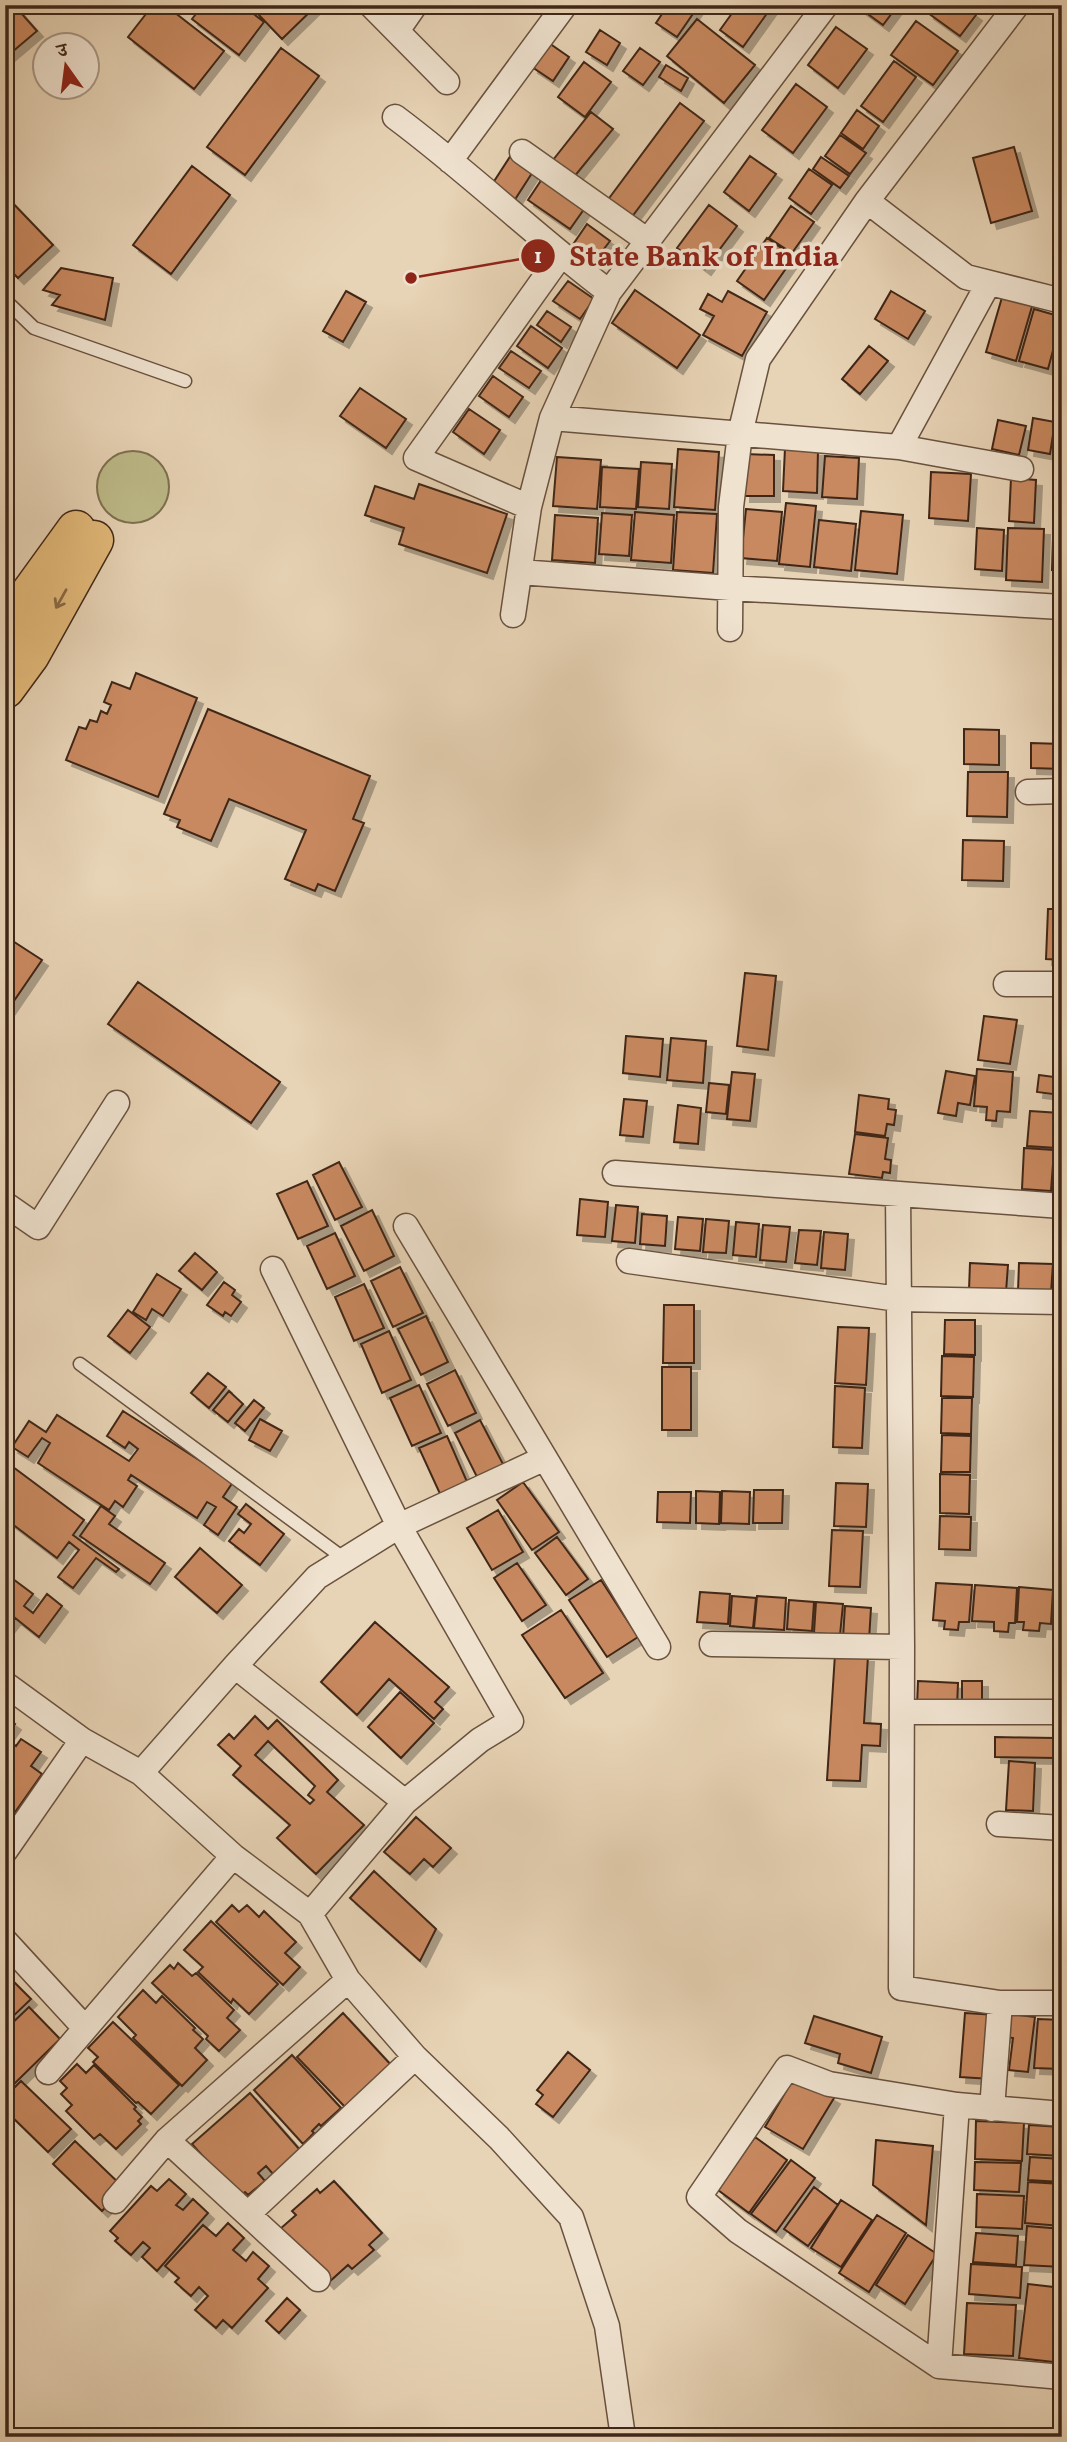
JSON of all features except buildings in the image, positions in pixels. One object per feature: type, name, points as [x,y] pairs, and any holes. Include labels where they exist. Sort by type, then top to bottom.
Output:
[{"type":"main road","points":[[5,628],[86,533],[30,655],[5,689]]},
{"type":"street","points":[[371,5],[447,82]]},
{"type":"street","points":[[397,31],[415,5]]},
{"type":"street","points":[[450,161],[565,5]]},
{"type":"street","points":[[513,615],[529,507],[552,418],[609,292],[826,5]]},
{"type":"street","points":[[730,629],[731,507],[740,434],[758,359],[867,201],[1017,5]]},
{"type":"street","points":[[395,117],[609,292]]},
{"type":"street","points":[[522,152],[648,241]]},
{"type":"street","points":[[867,201],[966,277],[1062,301]]},
{"type":"street","points":[[529,507],[416,458],[561,255]]},
{"type":"street","points":[[899,447],[988,284]]},
{"type":"street","points":[[552,418],[899,447],[1021,469]]},
{"type":"street","points":[[520,572],[730,588],[1062,607]]},
{"type":"street","points":[[1028,792],[1062,791]]},
{"type":"street","points":[[1006,984],[1062,984]]},
{"type":"street","points":[[5,1204],[38,1227],[117,1103]]},
{"type":"street","points":[[615,1173],[1062,1206]]},
{"type":"street","points":[[898,1194],[902,1647],[901,1988],[1000,2003],[1062,2003]]},
{"type":"street","points":[[406,1226],[658,1647]]},
{"type":"street","points":[[629,1261],[898,1299],[1062,1303]]},
{"type":"street","points":[[273,1269],[399,1526],[512,1721],[480,1740],[405,1802],[310,1914]]},
{"type":"street","points":[[141,1773],[317,1577],[399,1526],[545,1458]]},
{"type":"street","points":[[712,1644],[902,1647]]},
{"type":"street","points":[[235,1666],[405,1802]]},
{"type":"street","points":[[5,1684],[82,1740],[141,1773],[233,1856],[310,1914],[348,1980],[415,2057],[499,2138],[571,2217],[607,2326],[622,2437]]},
{"type":"street","points":[[902,1712],[1062,1712]]},
{"type":"street","points":[[5,1850],[82,1740]]},
{"type":"street","points":[[999,1824],[1062,1828]]},
{"type":"street","points":[[48,2072],[233,1856]]},
{"type":"street","points":[[5,1941],[85,2028]]},
{"type":"street","points":[[116,2201],[167,2140],[348,1980]]},
{"type":"street","points":[[992,2109],[1000,2003]]},
{"type":"street","points":[[248,2214],[415,2057]]},
{"type":"street","points":[[1062,2114],[957,2105],[829,2084],[787,2068],[699,2197],[738,2231],[939,2366],[1062,2377]]},
{"type":"street","points":[[939,2366],[957,2105]]},
{"type":"street","points":[[167,2140],[318,2279]]},
{"type":"lane","points":[[5,300],[34,328],[185,381]]},
{"type":"lane","points":[[80,1364],[346,1559]]},
{"type":"shaded area","points":[[133,451],[153,457],[163,467],[169,487],[163,507],[153,517],[133,523],[113,517],[103,507],[97,487],[103,467],[113,457]]},
{"type":"place","name":"State Bank of India","points":[[411,278]]}]
